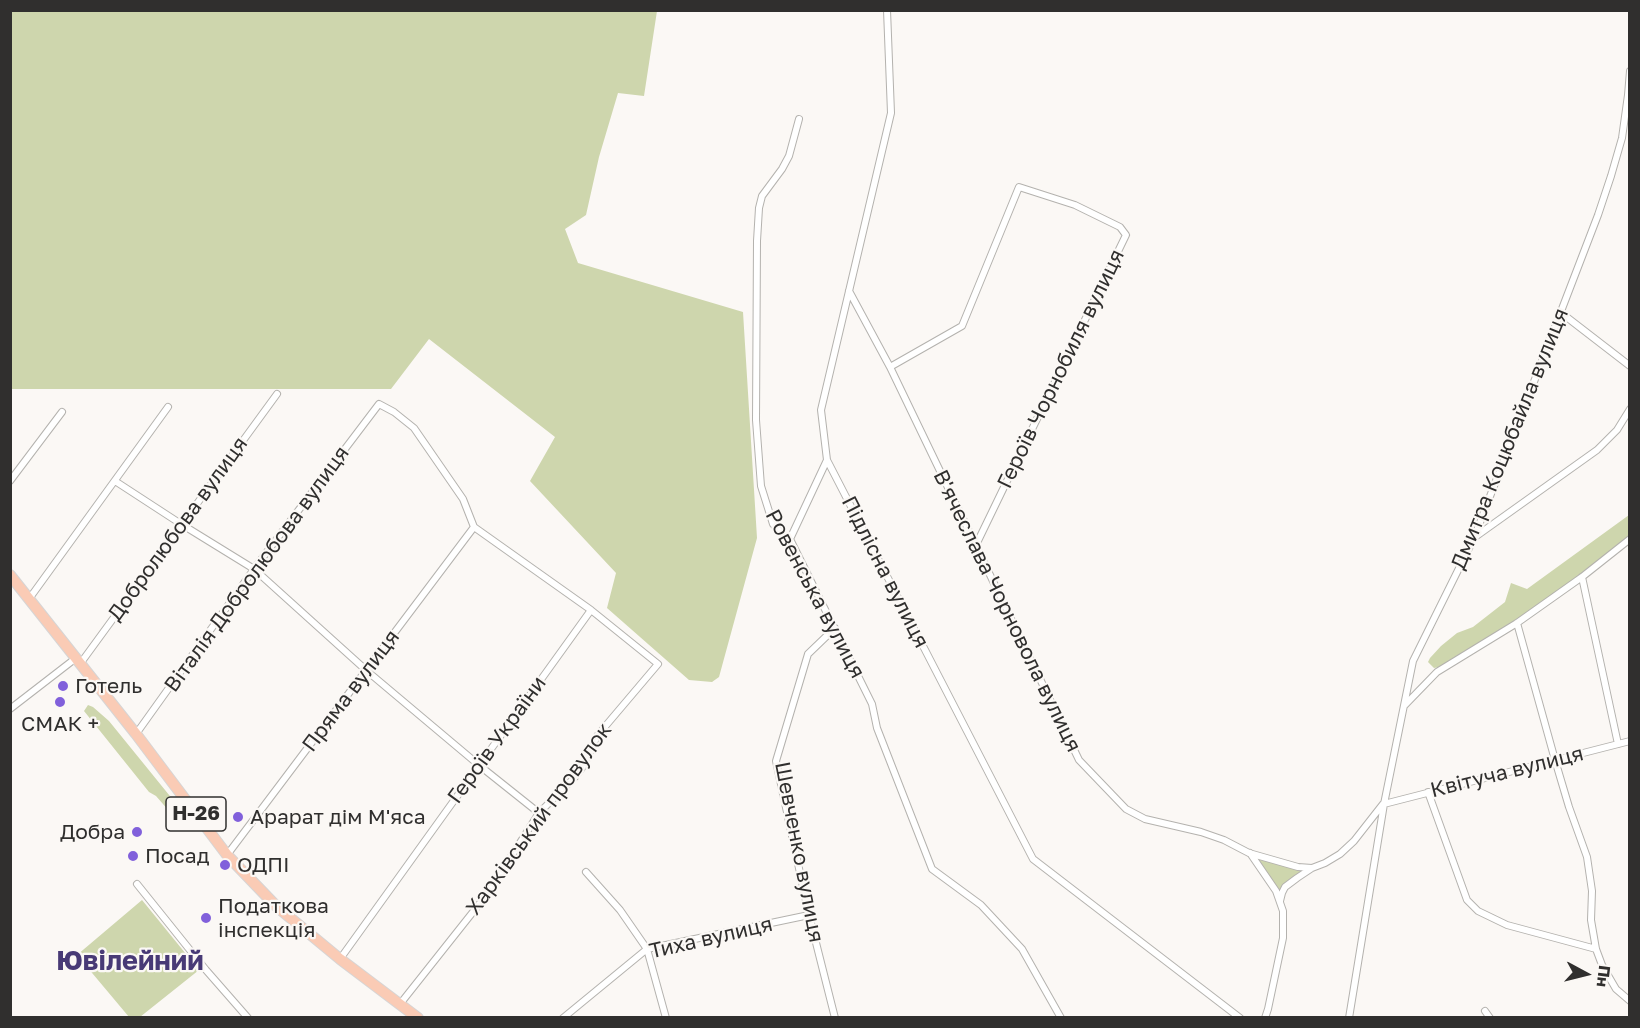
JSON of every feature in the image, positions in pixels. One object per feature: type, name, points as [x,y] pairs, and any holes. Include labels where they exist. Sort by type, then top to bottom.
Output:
[{"type":"main road","name":"Н-26","points":[[10,575],[136,734],[227,855],[276,906],[340,959],[418,1017]]},
{"type":"street","name":"Підлісна вулиця","points":[[887,10],[891,113],[820,410],[827,460],[1033,859],[1240,1017]]},
{"type":"street","name":"Дмитра Коцюбайла вулиця","points":[[1349,1017],[1384,804],[1413,661],[1474,538],[1611,176],[1622,138],[1629,71]]},
{"type":"street","name":"Ровенська вулиця","points":[[799,119],[789,156],[762,196],[759,208],[756,420],[761,486],[773,524],[790,539],[872,704],[877,729],[932,869],[981,905],[1022,949],[1061,1017]]},
{"type":"street","name":"Героїв Чорнобиля вулиця","points":[[890,366],[962,326],[1019,187],[1075,206],[1120,227],[1126,236],[976,545]]},
{"type":"street","name":"В'ячеслава Чорновола вулиця","points":[[849,290],[890,366],[1079,760],[1126,809],[1145,819],[1201,831],[1249,853],[1298,867],[1312,868]]},
{"type":"street","points":[[1560,312],[1629,366]]},
{"type":"street","name":"Добролюбова вулиця","points":[[10,709],[78,661],[182,525],[277,394]]},
{"type":"street","name":"Віталія Добролюбова вулиця","points":[[136,734],[254,568],[379,404],[394,412],[414,428],[464,499],[474,527]]},
{"type":"street","points":[[29,599],[168,407]]},
{"type":"street","points":[[1474,538],[1597,450],[1617,430],[1629,409]]},
{"type":"street","points":[[10,481],[62,412]]},
{"type":"street","points":[[790,539],[827,460]]},
{"type":"street","points":[[115,481],[254,568],[367,671],[539,813]]},
{"type":"street","points":[[474,527],[591,610]]},
{"type":"street","name":"Пряма вулиця","points":[[227,855],[474,527]]},
{"type":"street","points":[[1403,706],[1437,672],[1517,622],[1582,577],[1629,539]]},
{"type":"street","points":[[1582,577],[1618,744]]},
{"type":"street","name":"Харківський провулок","points":[[400,1004],[488,893],[539,813],[584,765],[597,736],[658,664],[591,610]]},
{"type":"street","name":"Героїв України","points":[[340,959],[591,610]]},
{"type":"street","points":[[1517,622],[1555,760],[1587,857],[1593,891],[1591,920],[1596,949],[1616,989],[1629,1001]]},
{"type":"street","name":"Шевченко вулиця","points":[[834,628],[808,654],[776,761],[809,915],[835,1017]]},
{"type":"street","name":"Квітуча вулиця","points":[[1384,804],[1629,741]]},
{"type":"street","points":[[1428,792],[1467,900],[1478,911],[1507,925],[1596,949]]},
{"type":"street","points":[[1280,901],[1285,887],[1312,868],[1340,854],[1354,841],[1384,804]]},
{"type":"street","points":[[1249,853],[1276,891],[1284,918],[1283,938],[1268,1009],[1264,1017]]},
{"type":"street","points":[[586,872],[620,910],[647,949],[666,1017]]},
{"type":"street","points":[[137,884],[206,970],[248,1017]]},
{"type":"street","name":"Тиха вулиця","points":[[563,1017],[647,949],[809,915]]},
{"type":"street","points":[[1485,1011],[1490,1017]]},
{"type":"green space","points":[[11,10],[657,11],[644,96],[618,93],[599,157],[586,215],[565,229],[578,263],[743,312],[757,538],[719,677],[712,682],[689,680],[607,608],[616,573],[530,481],[555,437],[429,339],[391,389],[11,389]]},
{"type":"green space","points":[[1629,515],[1629,537],[1529,614],[1440,667],[1434,668],[1428,662],[1441,646],[1457,633],[1473,627],[1505,602],[1511,583],[1527,589]]},
{"type":"green space","points":[[88,705],[109,721],[191,822],[183,827],[156,796],[149,792],[84,711]]},
{"type":"green space","points":[[1249,853],[1312,868],[1284,889],[1280,901]]},
{"type":"green space","points":[[142,900],[199,970],[140,1017],[129,1017],[77,955]]},
{"type":"place","name":"Готель","points":[[63,686]]},
{"type":"place","name":"СМАК +","points":[[60,702]]},
{"type":"place","name":"Арарат дім М'яса","points":[[238,817]]},
{"type":"place","name":"Добра","points":[[137,832]]},
{"type":"place","name":"Посад","points":[[133,856]]},
{"type":"place","name":"ОДПІ","points":[[225,865]]},
{"type":"place","name":"Податкова інспекція","points":[[206,918]]},
{"type":"district","name":"Ювілейний","points":[[130,961]]}]
